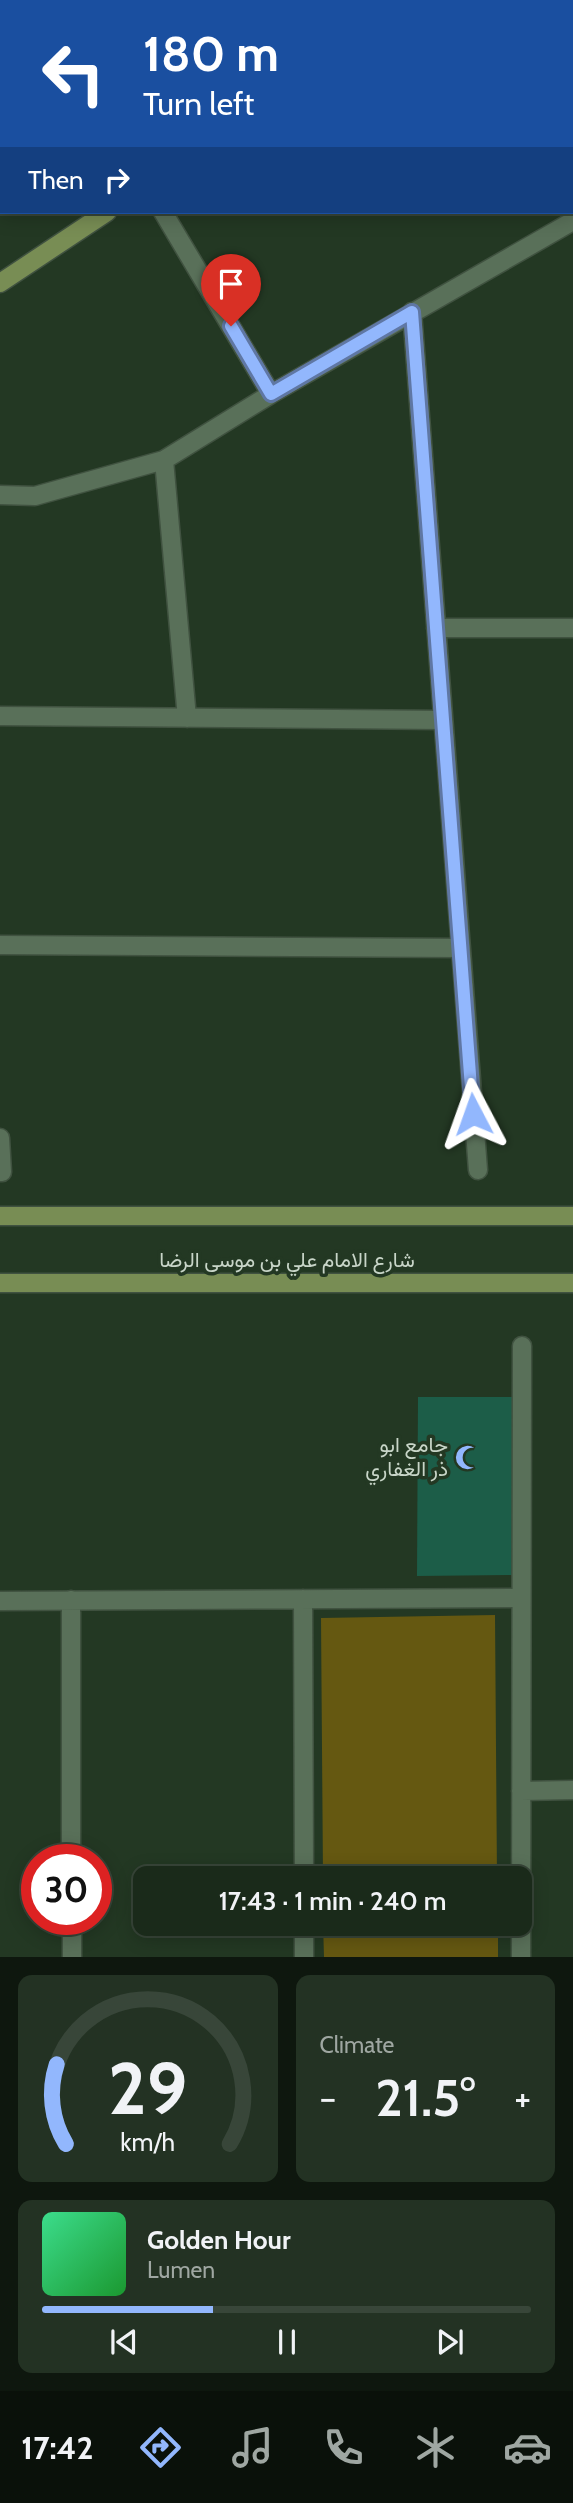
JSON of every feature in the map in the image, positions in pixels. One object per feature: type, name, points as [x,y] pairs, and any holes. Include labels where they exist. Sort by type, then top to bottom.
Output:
[{"type":"main road","points":[[0,283],[104,214]]},
{"type":"main road","name":"شارع الامام علي بن موسى الرضا","points":[[0,1216],[573,1216]]},
{"type":"main road","name":"شارع الامام علي بن موسى الرضا","points":[[0,1283],[573,1283]]},
{"type":"street","points":[[164,214],[271,394]]},
{"type":"street","points":[[0,495],[36,496],[164,460],[271,394],[573,221]]},
{"type":"street","points":[[412,312],[478,1170]]},
{"type":"street","points":[[164,460],[187,718]]},
{"type":"street","points":[[436,628],[573,628]]},
{"type":"street","points":[[0,716],[443,720]]},
{"type":"street","points":[[0,945],[460,948]]},
{"type":"street","points":[[0,1138],[0,1172]]},
{"type":"street","points":[[521,1957],[522,1346]]},
{"type":"street","points":[[0,1601],[521,1598]]},
{"type":"street","points":[[303,1600],[304,1866]]},
{"type":"street","points":[[71,1601],[71,1844]]},
{"type":"street","points":[[521,1791],[573,1790]]},
{"type":"street","points":[[72,1935],[72,1957]]},
{"type":"street","points":[[304,1936],[304,1957]]},
{"type":"shaded area","points":[[495,1615],[497,1866],[323,1866],[321,1618]]},
{"type":"shaded area","points":[[323,1936],[498,1936],[498,1957],[324,1957]]},
{"type":"building","points":[[418,1397],[513,1397],[512,1575],[417,1576]]},
{"type":"place","name":"جامع ابو ذر الغفاري","points":[[468,1457]]},
{"type":"route","points":[[231,326],[271,394],[412,312],[473,1114]]}]
